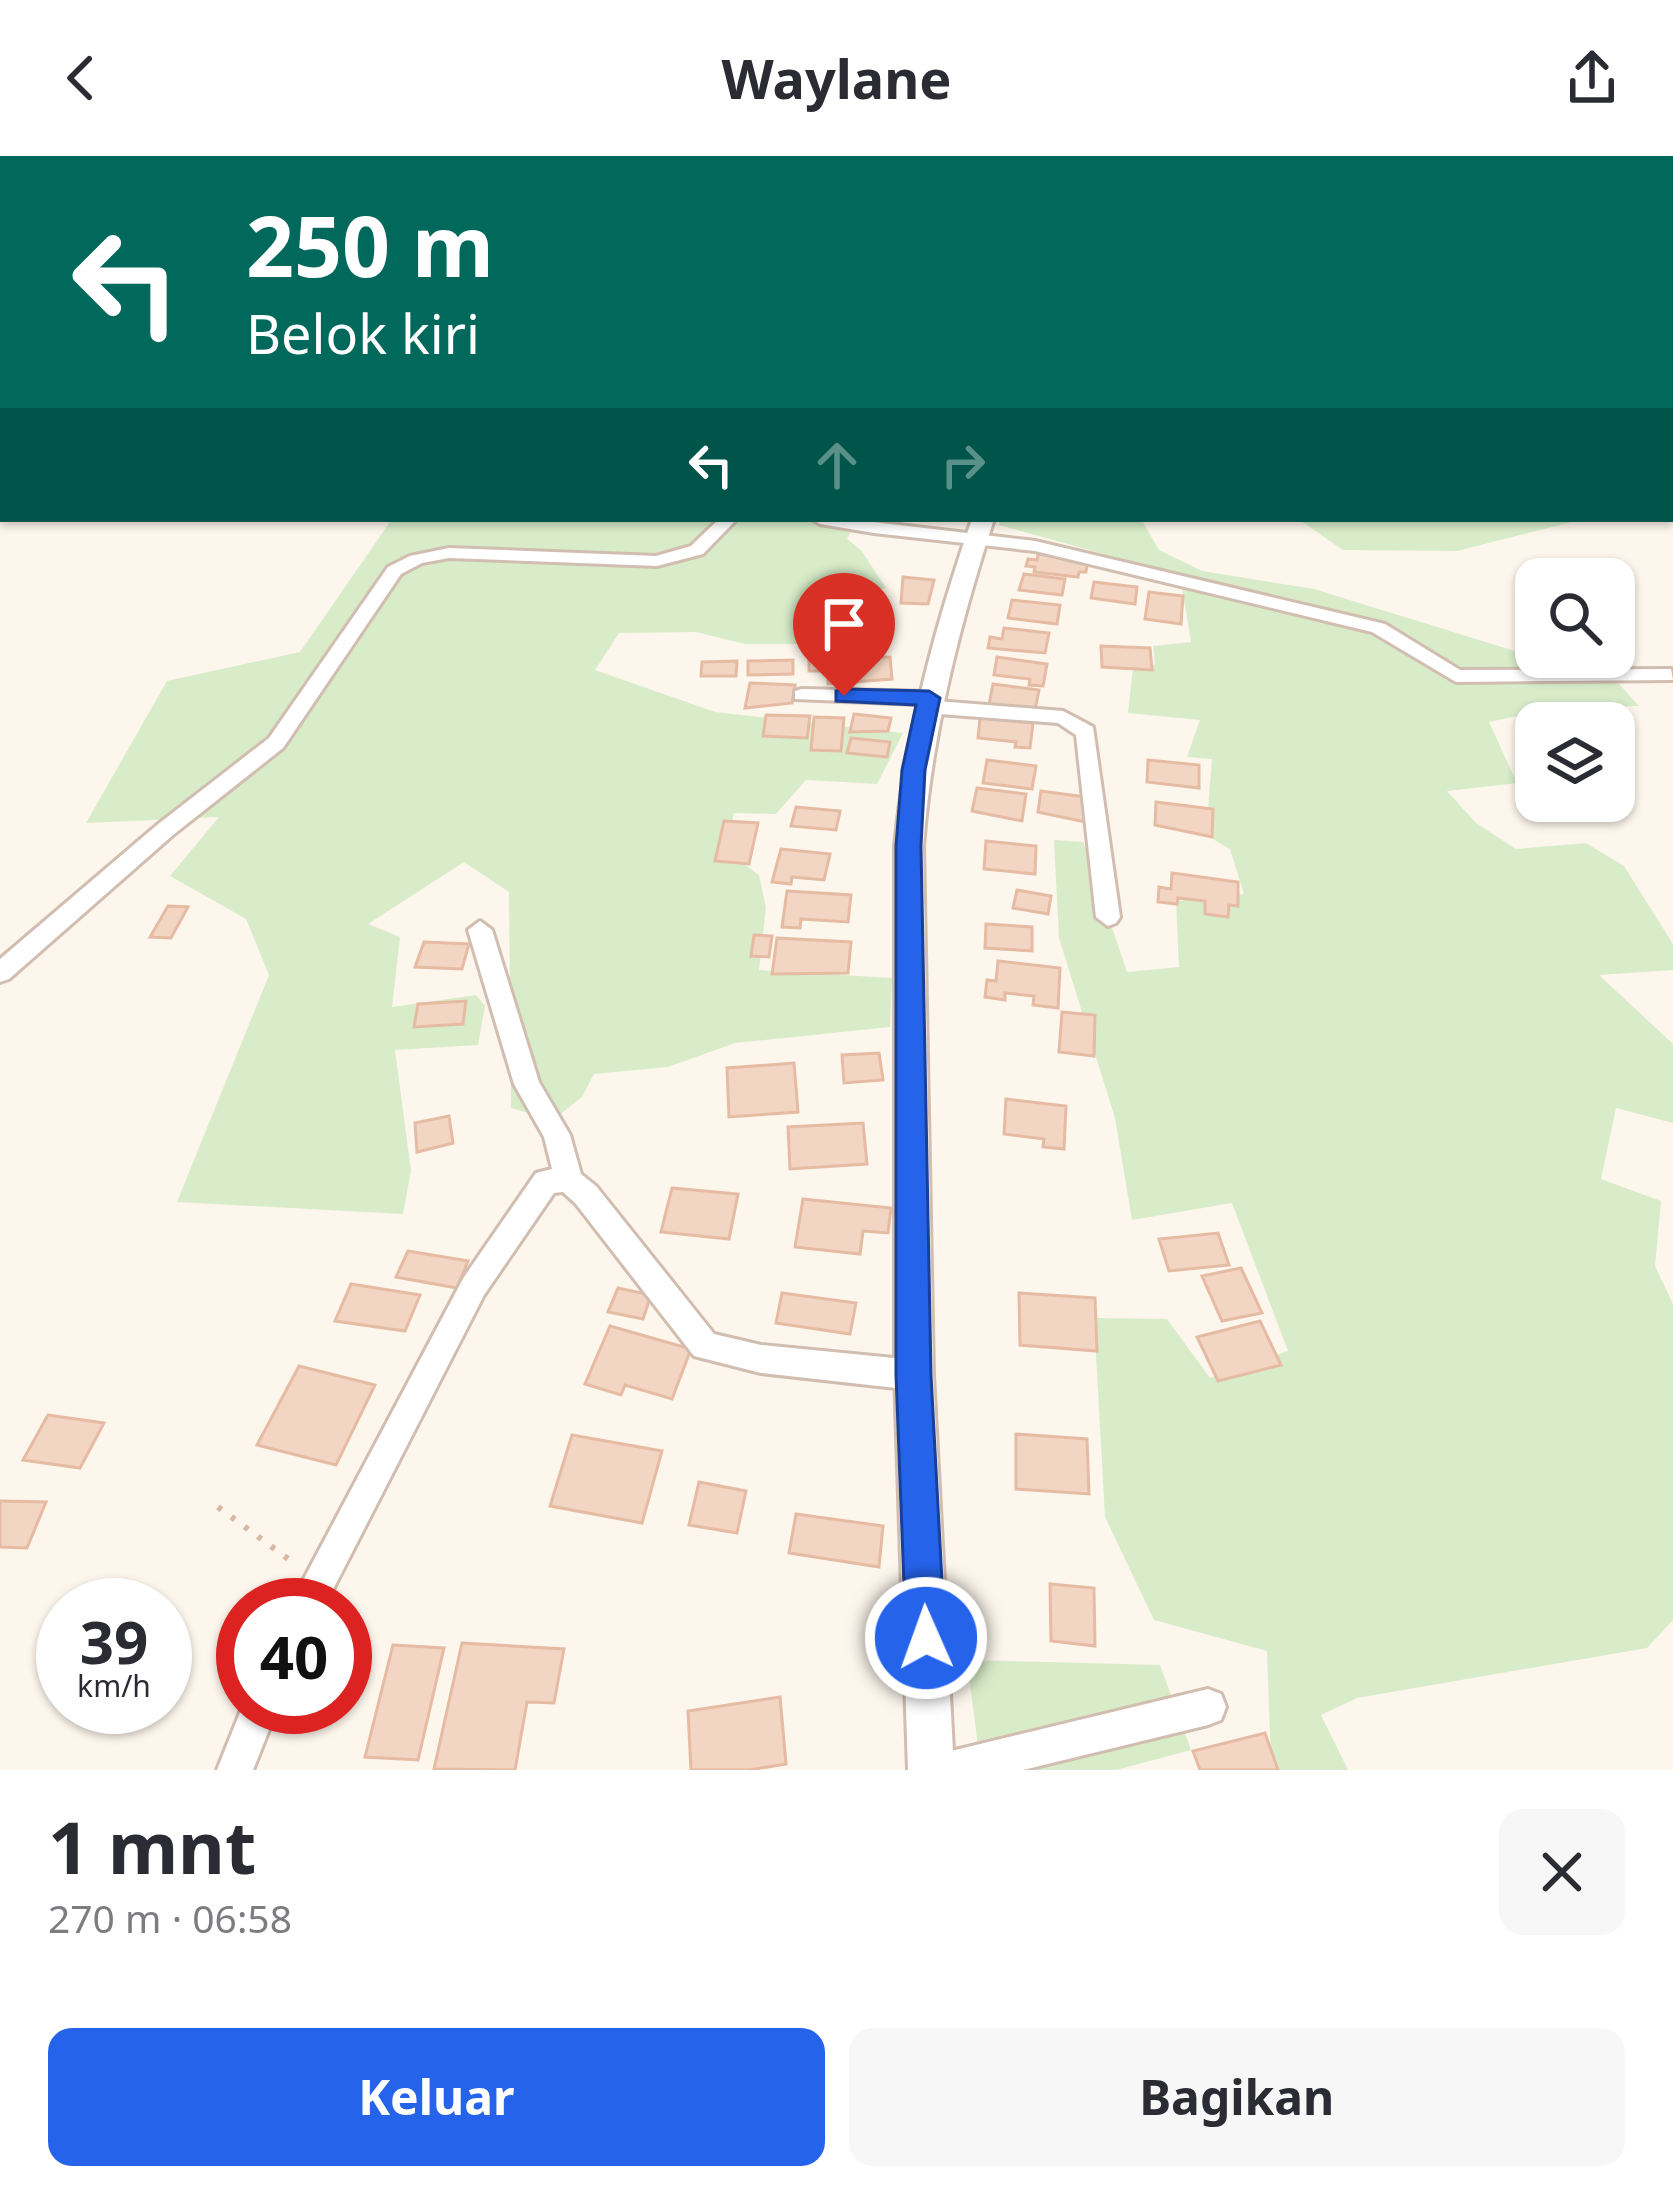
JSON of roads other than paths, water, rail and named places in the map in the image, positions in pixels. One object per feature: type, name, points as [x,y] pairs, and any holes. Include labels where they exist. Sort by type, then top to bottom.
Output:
[{"type":"street","points":[[0,973],[165,830],[275,743],[387,576],[400,566],[428,555],[449,554],[657,561],[698,550],[726,522]]},
{"type":"street","points":[[836,522],[912,536],[980,528],[1378,628],[1456,676],[1671,675]]},
{"type":"street","points":[[931,1770],[914,1375],[909,846],[914,770],[928,703],[980,528]]},
{"type":"street","points":[[802,695],[1063,717],[1085,732],[1108,917]]},
{"type":"street","points":[[480,930],[527,1084],[557,1135],[569,1180],[650,1270],[705,1346],[761,1359],[914,1375]]},
{"type":"street","points":[[321,1578],[474,1286],[536,1190],[546,1180],[569,1180]]},
{"type":"street","points":[[947,1770],[1208,1707]]},
{"type":"street","points":[[235,1770],[249,1734]]}]
